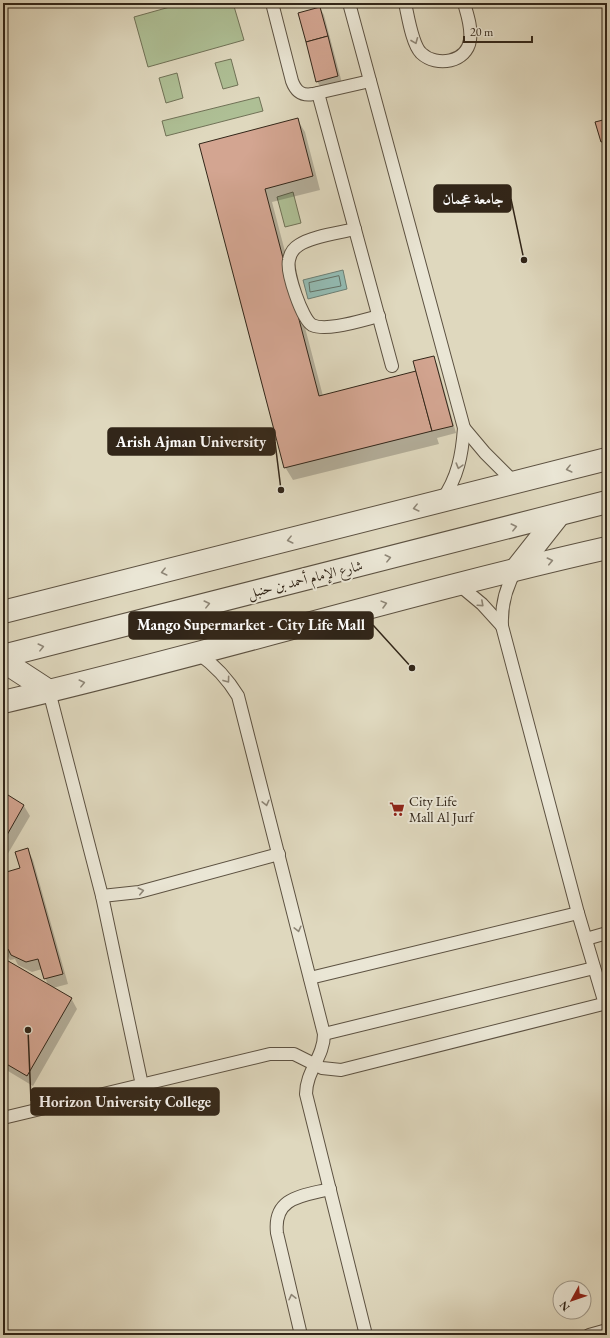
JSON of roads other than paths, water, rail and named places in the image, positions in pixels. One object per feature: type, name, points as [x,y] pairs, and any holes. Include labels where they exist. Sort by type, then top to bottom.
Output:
[{"type":"street","points":[[3,612],[607,459]]},
{"type":"street","name":"شارع الإمام أحمد بن حنبل","points":[[3,656],[558,516],[607,502]]},
{"type":"street","points":[[517,568],[558,516]]},
{"type":"street","points":[[3,702],[199,654],[517,568],[607,548]]},
{"type":"street","points":[[3,661],[49,691]]},
{"type":"lane","points":[[272,3],[294,88],[300,93],[306,95],[318,93],[370,81]]},
{"type":"lane","points":[[349,3],[464,428],[460,462],[456,476],[441,501]]},
{"type":"lane","points":[[405,3],[414,38],[421,52],[434,61],[449,62],[463,54],[470,40],[470,25],[464,3]]},
{"type":"lane","points":[[318,93],[392,366]]},
{"type":"lane","points":[[355,229],[299,245],[292,252],[288,261],[289,271],[301,311],[312,325],[329,327],[378,316]]},
{"type":"lane","points":[[464,428],[485,453],[514,482]]},
{"type":"lane","points":[[3,1118],[270,1054],[294,1054],[332,1070],[341,1070],[606,1004],[578,913],[502,626],[503,601],[511,578],[517,568]]},
{"type":"lane","points":[[458,584],[482,604],[502,626]]},
{"type":"lane","points":[[199,654],[215,665],[228,679],[238,696],[324,1034],[322,1050],[308,1079],[306,1094],[366,1335]]},
{"type":"lane","points":[[49,691],[102,896],[142,1085]]},
{"type":"lane","points":[[102,896],[139,892],[278,854]]},
{"type":"lane","points":[[310,978],[578,913]]},
{"type":"lane","points":[[586,939],[607,933]]},
{"type":"lane","points":[[324,1034],[594,968]]},
{"type":"lane","points":[[301,1335],[277,1233],[276,1221],[280,1210],[288,1201],[330,1189]]},
{"type":"lane","points":[[589,1335],[607,1330]]},
{"type":"water","points":[[343,270],[347,289],[308,299],[303,280]]},
{"type":"place","name":"جامعة عجمان","points":[[524,260]]},
{"type":"place","name":"Arish Ajman University","points":[[281,490]]},
{"type":"place","name":"Mango Supermarket - City Life Mall","points":[[412,668]]},
{"type":"place","name":"City Life Mall Al Jurf","points":[[397,809]]},
{"type":"place","name":"Horizon University College","points":[[28,1030]]}]
